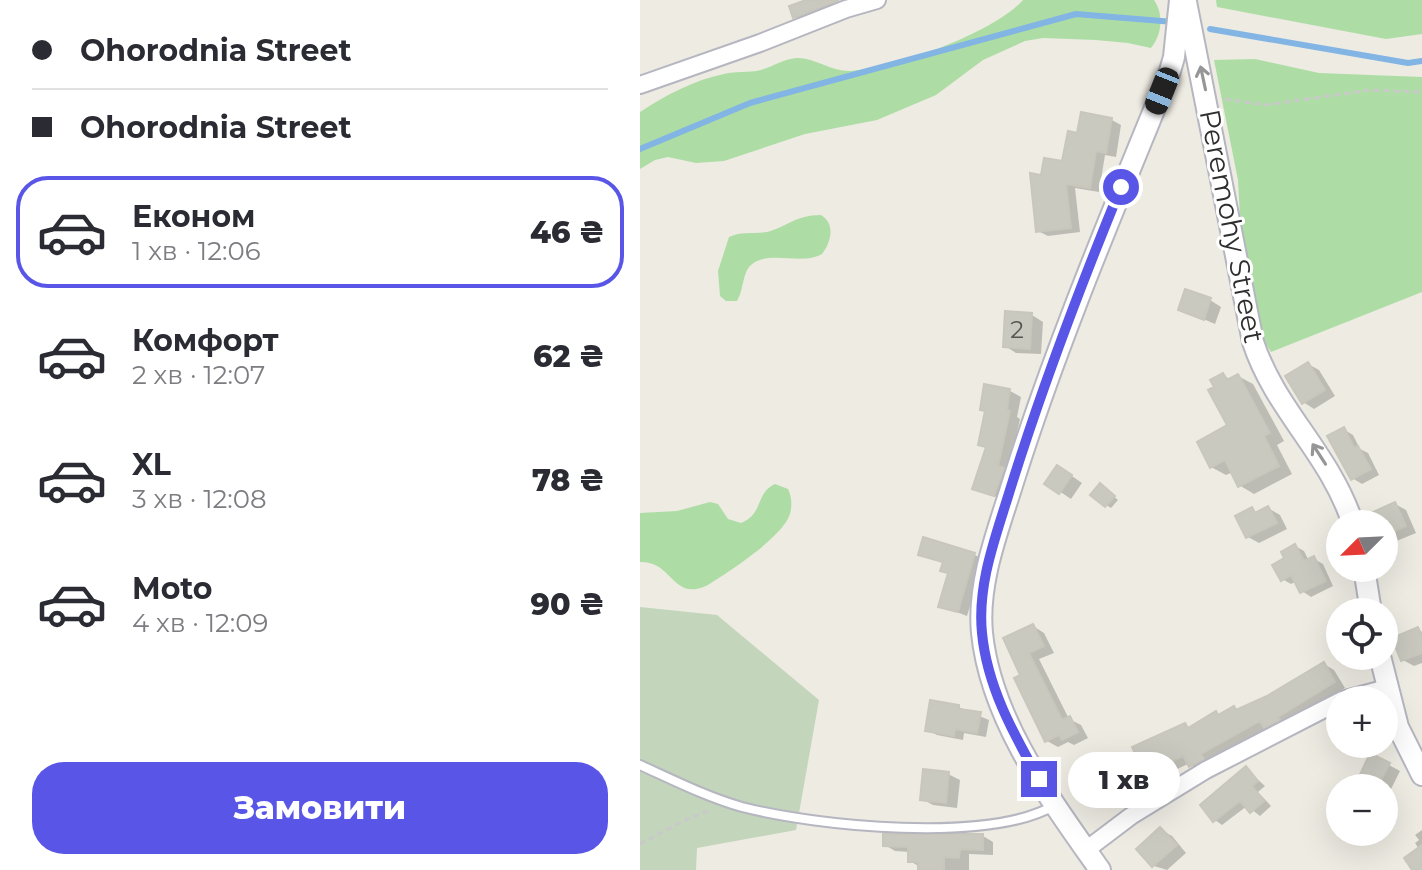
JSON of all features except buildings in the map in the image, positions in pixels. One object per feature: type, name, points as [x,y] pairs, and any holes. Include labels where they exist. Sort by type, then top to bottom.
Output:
[{"type":"street","points":[[640,85],[760,43],[845,4],[877,0]]},
{"type":"street","points":[[1100,870],[1055,805],[1022,748],[997,695],[982,633],[983,591],[1005,508],[1047,378],[1110,214],[1170,71],[1183,0]]},
{"type":"street","name":"Peremohy Street","points":[[1183,0],[1206,94],[1248,323],[1258,357],[1276,392],[1329,470],[1347,510]]},
{"type":"street","points":[[1086,850],[1131,816],[1206,770],[1326,708]]},
{"type":"street","points":[[1398,727],[1422,775]]},
{"type":"lane","points":[[640,765],[728,802],[763,811],[851,823],[968,828],[1023,819],[1055,805]]},
{"type":"path","points":[[1206,94],[1265,105],[1370,90],[1422,92]]},
{"type":"path","points":[[640,844],[728,802]]},
{"type":"green space","points":[[1023,0],[1154,0],[1160,18],[1159,31],[1151,48],[1096,40],[1043,38],[1025,41],[983,60],[936,95],[877,120],[805,134],[724,161],[696,163],[668,157],[640,169],[640,112],[691,84],[724,74],[761,70],[796,58],[849,71],[891,64],[942,47],[990,25]]},
{"type":"green space","points":[[1216,0],[1422,0],[1422,34],[1386,39],[1217,7]]},
{"type":"green space","points":[[1255,59],[1319,73],[1422,77],[1422,292],[1271,352],[1245,310],[1238,180],[1214,60]]},
{"type":"green space","points":[[821,215],[830,228],[828,244],[822,254],[805,259],[758,260],[748,268],[737,301],[726,301],[720,296],[718,271],[729,237],[767,232],[804,217]]},
{"type":"green space","points":[[775,484],[788,489],[790,495],[791,511],[785,523],[753,554],[706,586],[686,588],[659,567],[640,562],[640,513],[677,511],[710,502],[718,504],[728,519],[741,523],[753,514],[764,493]]},
{"type":"green space","points":[[640,607],[717,615],[819,700],[796,830],[697,848],[696,870],[640,870]]},
{"type":"waterway","points":[[640,149],[750,103],[1076,14],[1174,22]]},
{"type":"waterway","points":[[1210,29],[1408,63],[1422,61]]},
{"type":"route","points":[[1039,779],[1002,709],[991,678],[982,633],[983,591],[1038,402],[1121,187]]}]
